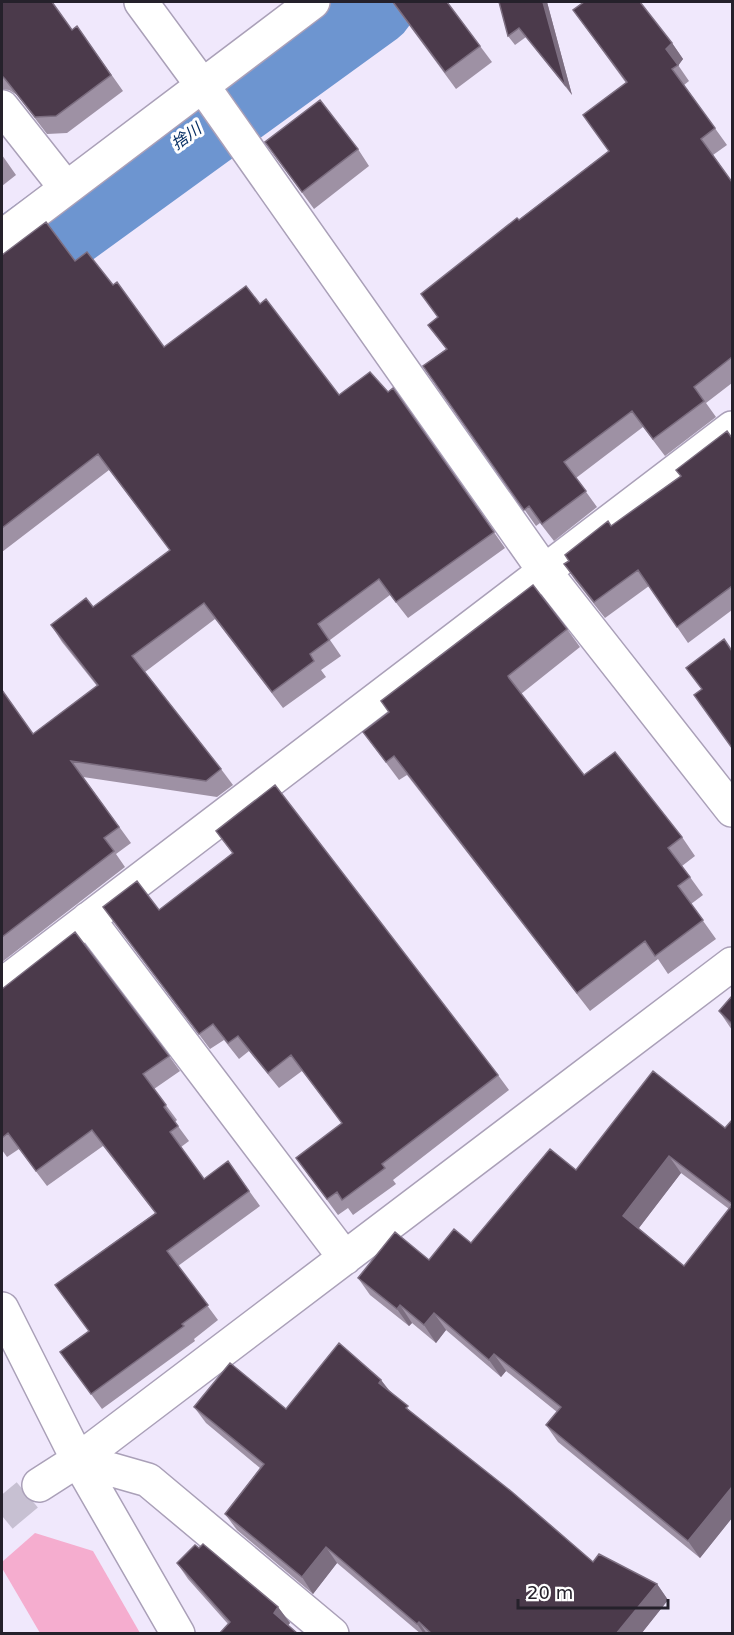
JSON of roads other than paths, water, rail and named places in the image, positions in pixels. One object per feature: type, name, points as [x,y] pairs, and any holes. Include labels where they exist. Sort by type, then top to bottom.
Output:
[{"type":"street","points":[[141,2],[545,572],[732,810]]},
{"type":"street","points":[[2,237],[313,2]]},
{"type":"street","points":[[2,107],[66,188]]},
{"type":"street","points":[[2,985],[732,428]]},
{"type":"street","points":[[88,919],[345,1258]]},
{"type":"street","points":[[39,1485],[78,1460],[732,964]]},
{"type":"street","points":[[2,1309],[78,1460],[178,1634]]},
{"type":"street","points":[[78,1460],[148,1480],[332,1634]]},
{"type":"waterway","name":"捨川","points":[[2,270],[371,2]]},
{"type":"tunnel","points":[[2,1516],[39,1485]]}]
